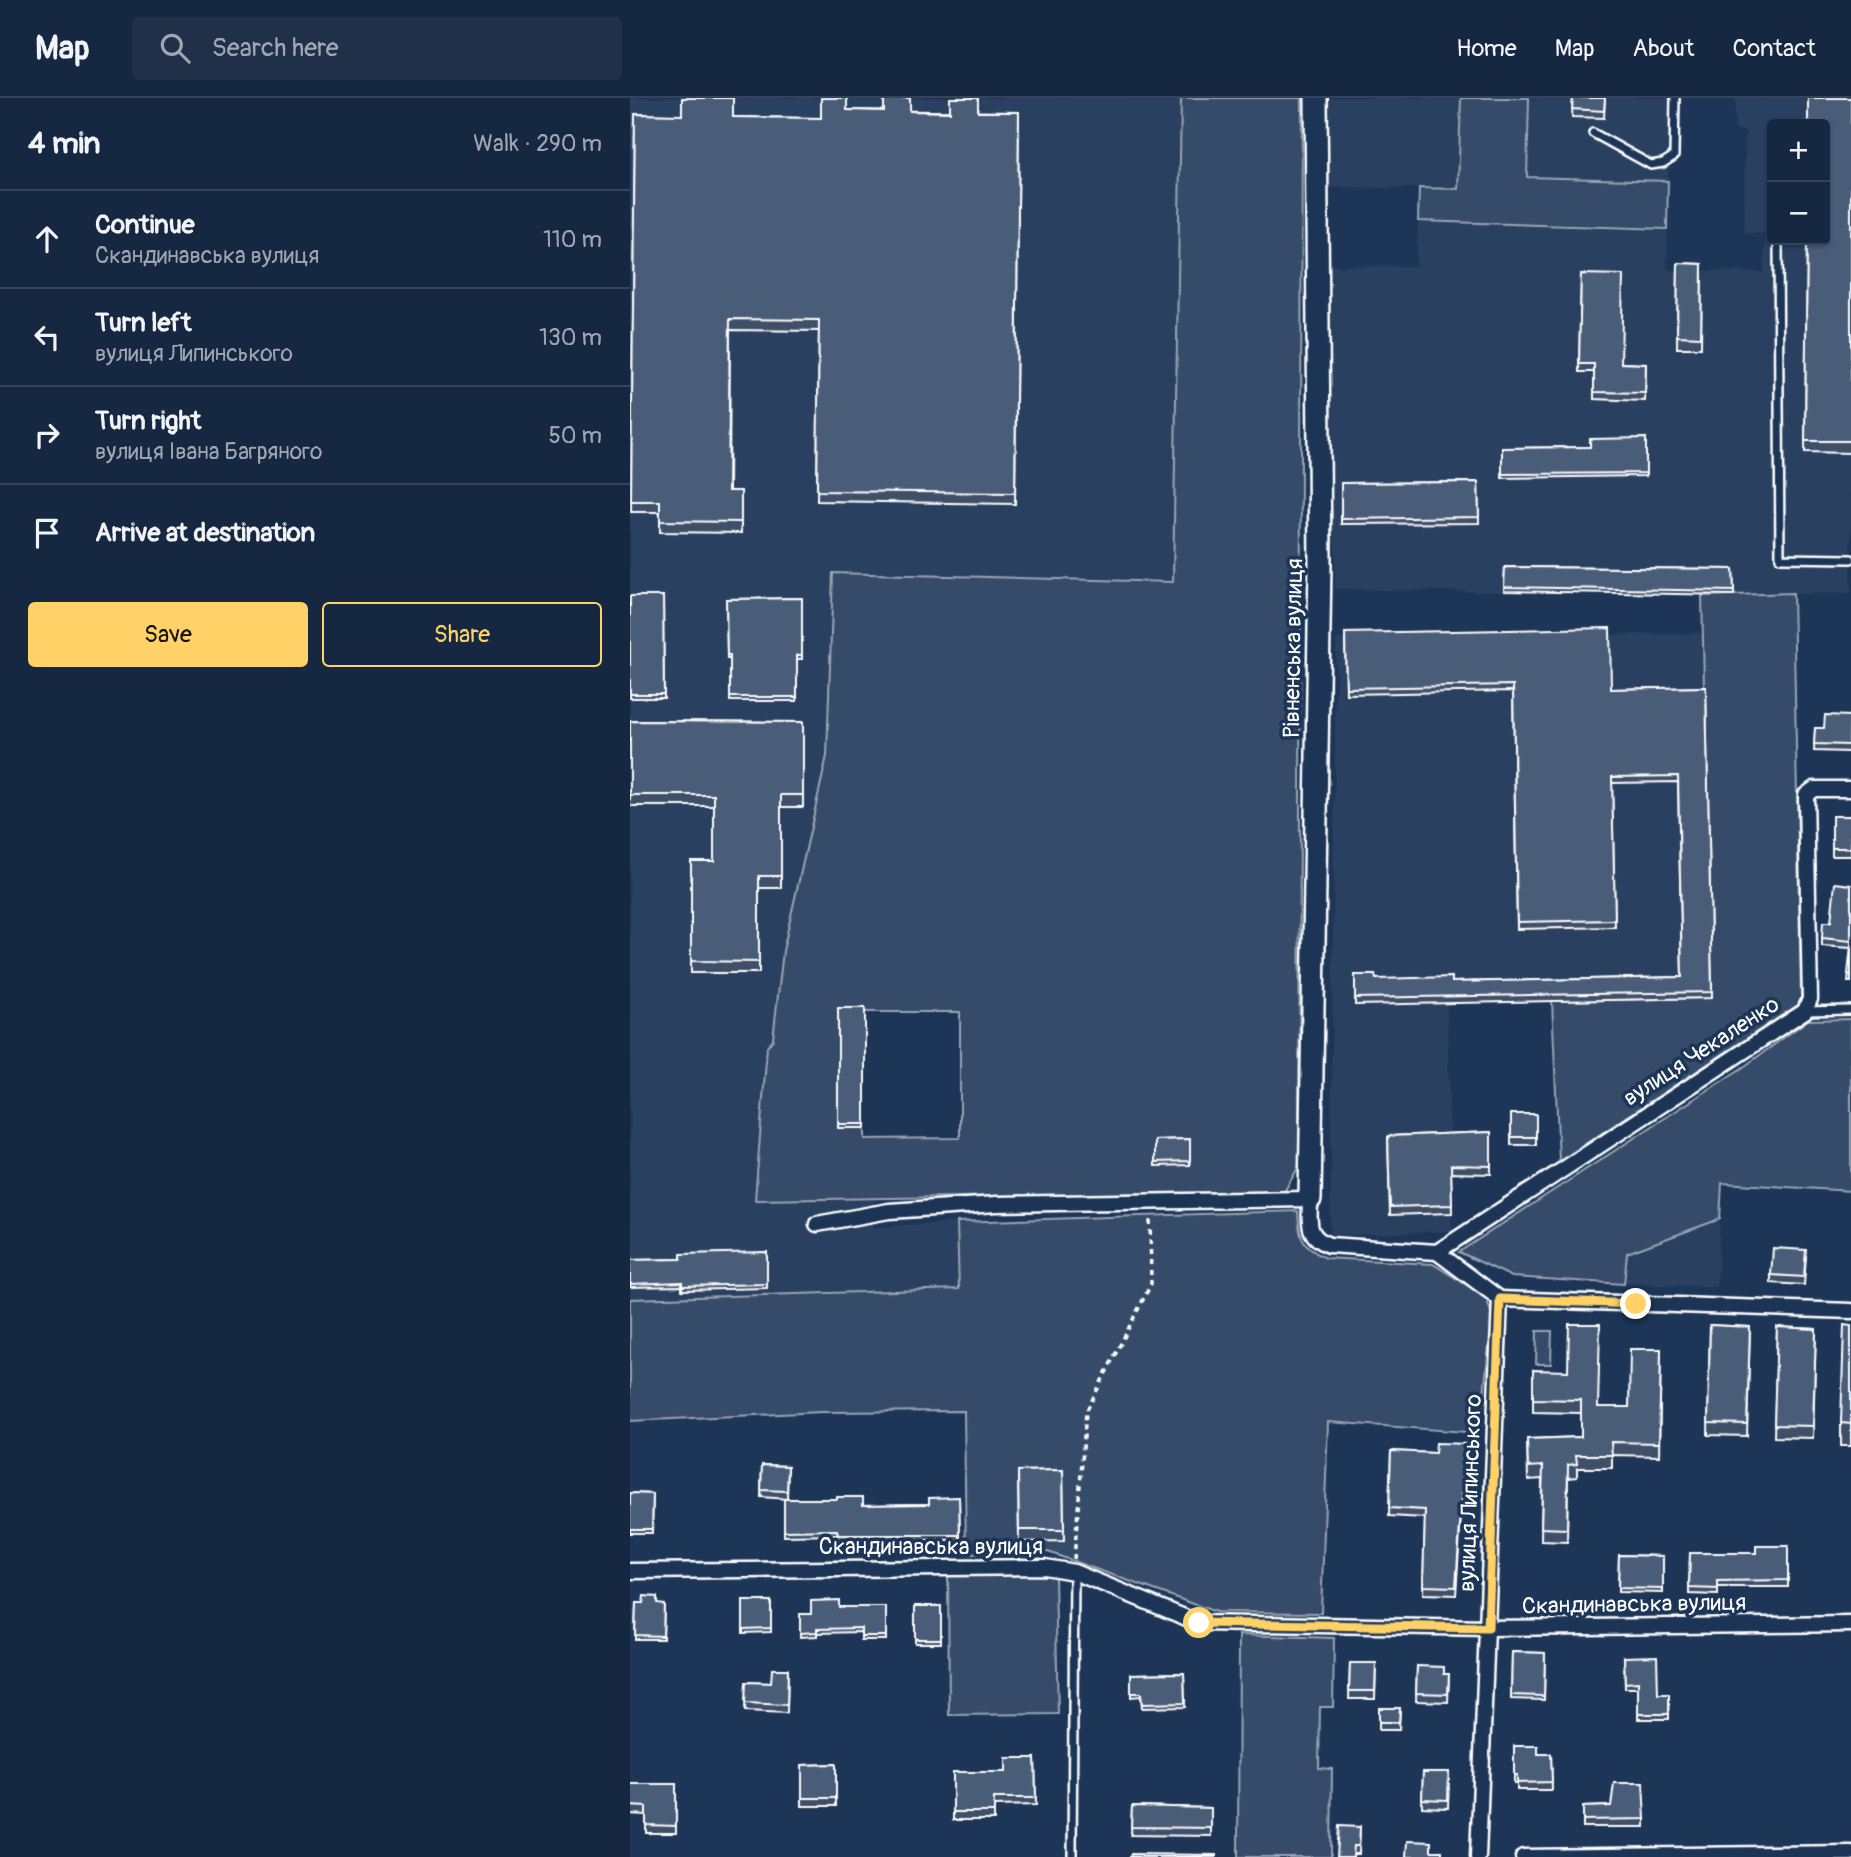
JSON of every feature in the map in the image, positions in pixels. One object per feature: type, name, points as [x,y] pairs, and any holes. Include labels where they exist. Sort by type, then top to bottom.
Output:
[{"type":"street","name":"Рівненська вулиця","points":[[1310,1199],[1321,564],[1316,98]]},
{"type":"street","name":"вулиця Чекаленко","points":[[1437,1252],[1805,1011],[1810,999],[1805,795],[1814,789],[1851,789]]},
{"type":"street","points":[[817,1224],[889,1211],[997,1204],[1310,1199],[1311,1230],[1318,1241],[1329,1245],[1437,1252],[1500,1299],[1851,1311]]},
{"type":"street","name":"вулиця Липинського","points":[[1478,1857],[1500,1299]]},
{"type":"street","name":"Скандинавська вулиця","points":[[630,1571],[1045,1567],[1073,1572],[1199,1623],[1488,1628],[1851,1624]]},
{"type":"street","points":[[1523,1857],[1851,1853]]},
{"type":"lane","points":[[1592,133],[1651,165],[1663,163],[1674,156],[1675,98]]},
{"type":"lane","points":[[1778,245],[1780,558],[1851,559]]},
{"type":"lane","points":[[1805,1011],[1851,1010]]},
{"type":"lane","points":[[1072,1857],[1073,1572]]},
{"type":"path","points":[[1073,1572],[1086,1412],[1150,1284],[1150,1201]]},
{"type":"shaded area","points":[[630,98],[1181,98],[1173,582],[833,574],[827,756],[783,951],[755,1200],[874,1199],[874,1227],[957,1222],[959,1289],[630,1299]]},
{"type":"shaded area","points":[[1181,98],[1302,98],[1299,1166],[1284,1192],[755,1200],[767,1047],[773,1039],[783,951],[827,756],[833,573],[1173,582]],"holes":[[[838,1012],[960,1012],[960,1138],[865,1139],[865,1128]]]},
{"type":"shaded area","points":[[1327,98],[1461,98],[1458,189],[1327,187]]},
{"type":"shaded area","points":[[1461,98],[1529,98],[1527,177],[1668,181],[1667,229],[1418,221],[1419,188],[1458,189]]},
{"type":"shaded area","points":[[1529,98],[1670,98],[1668,181],[1527,177]]},
{"type":"shaded area","points":[[1735,98],[1851,98],[1851,593],[1702,596],[1335,589],[1335,543],[1331,543],[1330,266],[1416,266],[1418,221],[1667,229],[1667,270],[1764,272],[1765,233],[1744,233],[1745,130],[1735,129]]},
{"type":"shaded area","points":[[1793,593],[1801,998],[1798,1005],[1559,1161],[1552,1001],[1711,998],[1702,596]]},
{"type":"shaded area","points":[[1705,633],[1712,998],[1447,1003],[1452,1231],[1330,1236],[1336,638],[1345,640]]},
{"type":"shaded area","points":[[1851,1019],[1851,1191],[1722,1183],[1720,1219],[1627,1253],[1624,1284],[1512,1277],[1459,1252],[1745,1066],[1808,1020]]},
{"type":"shaded area","points":[[1298,1211],[1303,1240],[1318,1254],[1326,1258],[1433,1264],[1486,1297],[1492,1316],[1480,1433],[1328,1422],[1321,1613],[1216,1612],[1048,1552],[966,1554],[964,1411],[822,1412],[630,1421],[630,1299],[959,1289],[957,1222]]},
{"type":"shaded area","points":[[1720,1219],[1717,1287],[1624,1284],[1626,1253]]},
{"type":"shaded area","points":[[1537,1331],[1552,1331],[1551,1364],[1536,1364]]},
{"type":"shaded area","points":[[948,1573],[1044,1573],[1055,1578],[1058,1714],[949,1715]]},
{"type":"shaded area","points":[[1239,1635],[1334,1638],[1333,1707],[1320,1707],[1319,1768],[1332,1769],[1331,1857],[1238,1857]]},
{"type":"building","points":[[682,98],[733,98],[733,117],[821,118],[821,98],[847,98],[847,110],[884,111],[884,98],[910,98],[910,111],[950,112],[950,98],[978,98],[978,112],[1019,112],[1015,493],[817,491],[819,320],[730,319],[728,491],[741,491],[741,522],[660,521],[660,501],[631,501],[635,114],[682,115]]},
{"type":"building","points":[[1573,98],[1605,98],[1604,111],[1572,109]]},
{"type":"building","points":[[1808,98],[1851,98],[1851,441],[1805,441],[1807,245],[1830,245],[1830,119],[1808,119]]},
{"type":"building","points":[[1678,263],[1702,264],[1701,337],[1677,336]]},
{"type":"building","points":[[1581,274],[1623,275],[1621,363],[1646,364],[1645,393],[1594,392],[1594,364],[1579,364]]},
{"type":"building","points":[[1646,438],[1646,473],[1502,474],[1502,448],[1590,447],[1590,439]]},
{"type":"building","points":[[1478,482],[1479,517],[1341,519],[1341,483]]},
{"type":"building","points":[[1505,567],[1733,569],[1734,591],[1504,587]]},
{"type":"building","points":[[630,596],[663,596],[664,694],[630,694]]},
{"type":"building","points":[[802,598],[802,655],[797,655],[797,697],[730,697],[726,599]]},
{"type":"building","points":[[1610,628],[1611,689],[1706,687],[1712,992],[1355,998],[1355,975],[1375,975],[1376,979],[1452,977],[1452,982],[1682,977],[1678,776],[1612,777],[1615,920],[1517,922],[1513,685],[1346,688],[1345,633]]},
{"type":"building","points":[[1825,715],[1850,716],[1849,745],[1814,744],[1815,728],[1824,728]]},
{"type":"building","points":[[630,721],[803,722],[803,795],[781,795],[781,876],[759,876],[759,962],[691,961],[691,861],[714,861],[714,795],[630,795]]},
{"type":"building","points":[[1832,816],[1851,816],[1851,848],[1832,848]]},
{"type":"building","points":[[1835,883],[1851,885],[1851,941],[1822,938],[1823,922],[1831,922]]},
{"type":"building","points":[[1851,946],[1851,975],[1848,974]]},
{"type":"building","points":[[838,1008],[865,1008],[865,1124],[838,1124]]},
{"type":"building","points":[[1511,1114],[1536,1114],[1536,1137],[1511,1137]]},
{"type":"building","points":[[1491,1132],[1491,1166],[1451,1165],[1452,1205],[1390,1207],[1388,1136]]},
{"type":"building","points":[[1190,1139],[1190,1161],[1155,1162],[1155,1140]]},
{"type":"building","points":[[1773,1248],[1806,1250],[1804,1277],[1771,1275]]},
{"type":"building","points":[[630,1249],[631,1260],[681,1259],[681,1254],[767,1252],[767,1284],[630,1284]]},
{"type":"building","points":[[1569,1324],[1600,1324],[1598,1407],[1629,1407],[1630,1349],[1661,1349],[1659,1443],[1611,1442],[1612,1455],[1576,1455],[1577,1464],[1568,1465],[1567,1529],[1541,1528],[1543,1466],[1528,1467],[1527,1439],[1581,1437],[1581,1400],[1533,1399],[1533,1370],[1568,1371]]},
{"type":"building","points":[[1710,1325],[1750,1327],[1747,1424],[1708,1423]]},
{"type":"building","points":[[1844,1325],[1851,1326],[1851,1424],[1841,1423]]},
{"type":"building","points":[[1777,1327],[1816,1329],[1813,1426],[1774,1425]]},
{"type":"building","points":[[1436,1443],[1471,1444],[1469,1478],[1463,1478],[1456,1587],[1423,1586],[1425,1510],[1389,1508],[1391,1451],[1435,1453]]},
{"type":"building","points":[[762,1465],[788,1466],[787,1491],[761,1490]]},
{"type":"building","points":[[1063,1470],[1064,1530],[1019,1530],[1018,1471]]},
{"type":"building","points":[[630,1493],[653,1494],[652,1529],[630,1529]]},
{"type":"building","points":[[863,1497],[863,1505],[929,1504],[929,1498],[959,1497],[960,1535],[838,1535],[837,1530],[784,1531],[784,1499]]},
{"type":"building","points":[[1756,1546],[1788,1546],[1788,1580],[1718,1581],[1718,1589],[1689,1588],[1690,1553],[1756,1553]]},
{"type":"building","points":[[1619,1555],[1663,1556],[1663,1589],[1618,1588]]},
{"type":"building","points":[[644,1596],[657,1597],[657,1603],[664,1604],[663,1636],[635,1635],[636,1603],[643,1603]]},
{"type":"building","points":[[839,1600],[839,1607],[886,1607],[886,1636],[861,1636],[861,1628],[817,1629],[817,1632],[800,1633],[800,1614],[811,1614],[811,1601]]},
{"type":"building","points":[[743,1601],[771,1601],[771,1628],[743,1629]]},
{"type":"building","points":[[915,1606],[941,1606],[941,1639],[915,1639]]},
{"type":"building","points":[[1512,1652],[1545,1653],[1544,1696],[1511,1695]]},
{"type":"building","points":[[1657,1656],[1658,1694],[1669,1694],[1669,1714],[1638,1714],[1638,1682],[1625,1683],[1624,1657]]},
{"type":"building","points":[[1350,1663],[1376,1663],[1375,1691],[1349,1691]]},
{"type":"building","points":[[1417,1666],[1444,1667],[1444,1674],[1449,1674],[1448,1694],[1416,1693]]},
{"type":"building","points":[[772,1669],[788,1669],[787,1705],[745,1703],[746,1682],[771,1683]]},
{"type":"building","points":[[1184,1673],[1185,1703],[1142,1704],[1141,1693],[1131,1693],[1131,1674]]},
{"type":"building","points":[[1379,1708],[1400,1708],[1399,1722],[1379,1722]]},
{"type":"building","points":[[1514,1746],[1538,1746],[1538,1754],[1551,1754],[1552,1782],[1517,1783],[1517,1775],[1514,1775]]},
{"type":"building","points":[[1006,1758],[1035,1758],[1036,1798],[994,1798],[994,1812],[953,1812],[953,1772],[1006,1772]]},
{"type":"building","points":[[836,1764],[836,1798],[802,1798],[802,1765]]},
{"type":"building","points":[[1423,1772],[1449,1772],[1448,1800],[1422,1799]]},
{"type":"building","points":[[1614,1783],[1643,1783],[1645,1819],[1583,1820],[1583,1807],[1611,1806]]},
{"type":"building","points":[[630,1784],[676,1784],[676,1826],[646,1825],[646,1807],[630,1806]]},
{"type":"building","points":[[1132,1806],[1211,1808],[1211,1828],[1131,1827]]},
{"type":"building","points":[[1339,1826],[1360,1827],[1359,1846],[1354,1846],[1353,1857],[1337,1857]]},
{"type":"building","points":[[1407,1841],[1431,1842],[1431,1851],[1442,1851],[1442,1857],[1406,1857]]},
{"type":"building","points":[[1131,1854],[1216,1855],[1216,1857],[1130,1857]]},
{"type":"route","points":[[1199,1623],[1488,1628],[1500,1299],[1636,1304]]}]
